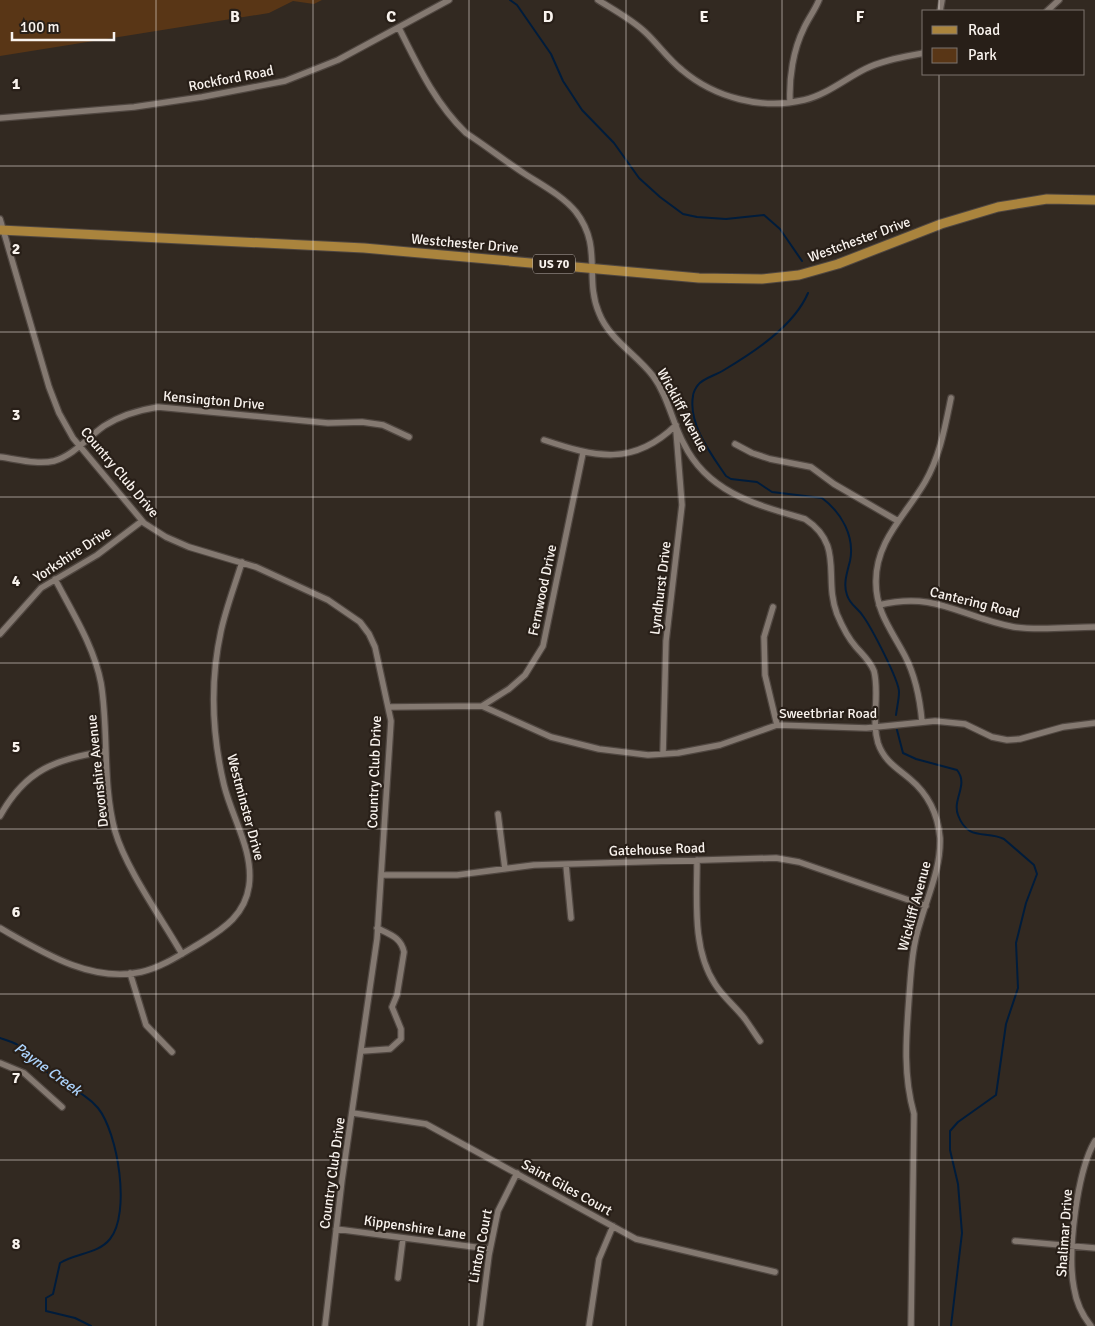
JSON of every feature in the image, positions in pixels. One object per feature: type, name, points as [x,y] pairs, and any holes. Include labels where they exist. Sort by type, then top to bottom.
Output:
[{"type":"main road","name":"Westchester Drive","points":[[2,230],[364,248],[728,280],[799,275],[838,264],[941,224],[998,207],[1047,199],[1095,200]]},
{"type":"street","name":"Rockford Road","points":[[0,118],[134,107],[202,97],[286,80],[338,60],[449,0]]},
{"type":"street","points":[[598,0],[624,15],[645,32],[681,70],[705,86],[744,100],[765,103],[805,100],[829,90],[879,63],[922,53]]},
{"type":"street","points":[[790,102],[790,80],[796,50],[803,30],[819,0]]},
{"type":"street","points":[[1047,10],[1059,0]]},
{"type":"street","name":"Wickliff Avenue","points":[[399,28],[425,80],[440,105],[454,121],[466,133],[562,198],[576,212],[585,225],[592,244],[592,267],[598,312],[610,332],[640,360],[654,377],[665,397],[684,446],[702,470],[724,490],[753,504],[805,519],[823,535],[831,554],[834,602],[837,613],[848,635],[868,659],[874,673],[878,742],[885,757],[895,769],[918,787],[929,800],[936,818],[940,837],[939,859],[912,951],[905,1050],[906,1082],[914,1114],[911,1326]]},
{"type":"street","name":"Country Club Drive","points":[[0,219],[49,387],[59,413],[80,446],[142,521],[166,537],[189,547],[242,562],[307,589],[328,600],[360,622],[369,634],[375,647],[391,721],[382,875],[362,1051],[336,1229],[325,1326]]},
{"type":"street","points":[[922,722],[920,698],[914,676],[905,656],[887,627],[879,605],[876,581],[878,563],[886,541],[925,481],[943,440],[951,398]]},
{"type":"street","name":"Kensington Drive","points":[[0,457],[42,462],[52,461],[70,454],[119,418],[139,410],[158,407],[328,423],[362,422],[384,425],[409,437]]},
{"type":"street","points":[[544,440],[582,453],[610,456],[634,452],[657,441],[676,425]]},
{"type":"street","name":"Lyndhurst Drive","points":[[663,754],[666,640],[682,505],[676,425]]},
{"type":"street","points":[[735,444],[752,453],[770,459],[811,467],[834,484],[898,521]]},
{"type":"street","name":"Fernwood Drive","points":[[482,706],[509,689],[525,675],[543,646],[549,628],[582,453]]},
{"type":"street","name":"Yorkshire Drive","points":[[0,634],[32,596],[56,579],[97,555],[142,521]]},
{"type":"street","name":"Westminster Drive","points":[[0,928],[60,961],[95,971],[142,972],[182,954],[230,923],[244,905],[249,885],[247,852],[227,798],[220,768],[213,698],[220,631],[242,562]]},
{"type":"street","name":"Devonshire Avenue","points":[[56,579],[91,650],[97,668],[102,697],[105,751],[113,819],[119,841],[182,954]]},
{"type":"street","name":"Cantering Road","points":[[879,605],[904,600],[932,602],[989,621],[1016,627],[1095,627]]},
{"type":"street","points":[[773,607],[764,637],[765,675],[777,724]]},
{"type":"street","name":"Sweetbriar Road","points":[[389,707],[482,706],[542,733],[576,744],[648,754],[697,751],[720,745],[777,724],[876,726],[922,722],[965,724],[992,737],[1007,740],[1027,737],[1062,727],[1095,723]]},
{"type":"street","points":[[0,816],[18,790],[41,771],[68,758],[105,751]]},
{"type":"street","points":[[498,814],[505,869]]},
{"type":"street","name":"Gatehouse Road","points":[[382,875],[457,875],[505,869],[566,865],[776,858],[799,862],[926,906]]},
{"type":"street","points":[[697,860],[697,924],[704,962],[714,984],[745,1018],[760,1042]]},
{"type":"street","points":[[566,865],[571,918]]},
{"type":"street","points":[[362,1051],[390,1049],[396,1044],[401,1034],[392,1007],[397,995],[404,952],[403,945],[399,939],[377,928]]},
{"type":"street","points":[[130,973],[146,1025],[172,1052]]},
{"type":"street","points":[[0,1063],[24,1073],[62,1107]]},
{"type":"street","name":"Saint Giles Court","points":[[353,1113],[426,1124],[636,1239],[775,1272]]},
{"type":"street","name":"Shalimar Drive","points":[[1088,1325],[1074,1289],[1073,1247],[1081,1175],[1087,1156],[1095,1141]]},
{"type":"street","name":"Linton Court","points":[[480,1326],[490,1249],[498,1211],[517,1174]]},
{"type":"street","points":[[589,1326],[599,1260],[613,1226]]},
{"type":"street","name":"Kippenshire Lane","points":[[336,1229],[490,1249]]},
{"type":"street","points":[[398,1278],[403,1238]]},
{"type":"street","points":[[1015,1241],[1095,1248]]},
{"type":"green space","points":[[0,0],[322,0],[314,4],[293,1],[269,13],[0,56]]},
{"type":"waterway","points":[[510,0],[517,5],[551,54],[563,81],[582,110],[614,143],[639,178],[660,197],[683,214],[697,217],[726,219],[764,215],[780,229],[802,261]]},
{"type":"waterway","points":[[808,293],[802,305],[772,337],[748,355],[721,372],[703,380],[698,385],[693,395],[692,407],[694,417],[702,438],[726,476],[731,479],[757,482],[772,492],[822,498],[841,518],[851,543],[850,561],[845,583],[847,595],[867,622],[898,686],[896,715]]},
{"type":"waterway","points":[[897,730],[903,753],[916,759],[957,770],[961,781],[957,803],[958,815],[967,829],[978,834],[997,836],[1004,839],[1034,865],[1037,874],[1026,903],[1016,943],[1018,988],[1006,1024],[996,1095],[958,1122],[950,1131],[950,1150],[958,1184],[962,1233],[951,1326]]},
{"type":"waterway","name":"Payne Creek","points":[[0,1038],[22,1048],[52,1076],[93,1102],[105,1120],[111,1135],[116,1154],[121,1193],[120,1211],[116,1227],[110,1239],[99,1248],[60,1263],[53,1294],[46,1298],[46,1311],[75,1318],[91,1326]]}]
